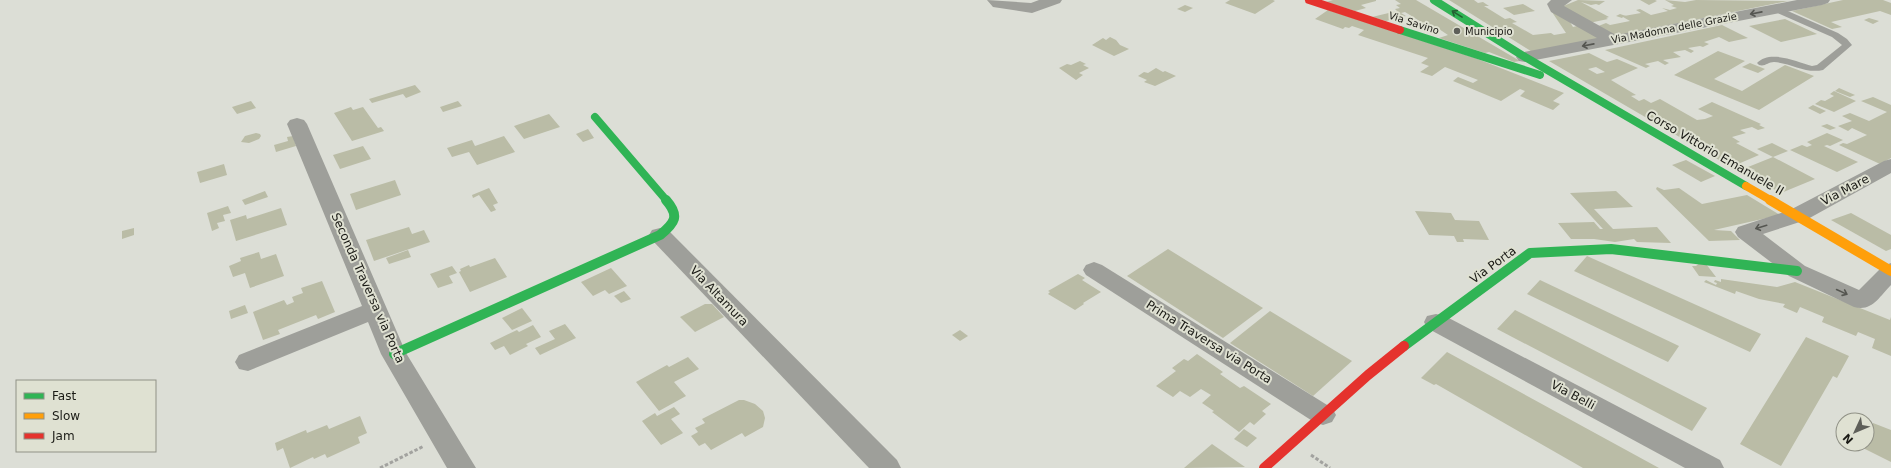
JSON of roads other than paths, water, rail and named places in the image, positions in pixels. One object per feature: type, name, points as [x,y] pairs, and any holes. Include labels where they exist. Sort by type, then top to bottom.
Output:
[{"type":"street","points":[[994,0],[999,4],[1032,8],[1054,0]]},
{"type":"street","name":"Via Savino","points":[[1309,0],[1580,88]]},
{"type":"street","name":"Corso Vittorio Emanuele II","points":[[1434,0],[1525,57],[1798,215],[1891,271]]},
{"type":"street","points":[[1563,0],[1555,4],[1557,9],[1613,40]]},
{"type":"street","name":"Via Madonna delle Grazie","points":[[1525,57],[1822,0]]},
{"type":"street","points":[[394,354],[660,235],[674,222],[676,216],[674,210],[595,117]]},
{"type":"street","name":"Seconda Traversa via Porta","points":[[298,124],[394,354],[462,468]]},
{"type":"street","name":"Via Mare","points":[[1797,271],[1746,232],[1798,215],[1891,165]]},
{"type":"street","name":"Via Altamura","points":[[660,235],[887,468]]},
{"type":"street","name":"Via Porta","points":[[1264,468],[1294,443],[1377,366],[1530,253],[1611,249],[1797,271]]},
{"type":"street","name":"Prima Traversa via Porta","points":[[1094,270],[1323,415]]},
{"type":"street","points":[[1797,271],[1862,301],[1891,271]]},
{"type":"street","points":[[248,362],[375,310]]},
{"type":"street","name":"Via Belli","points":[[1436,322],[1710,468]]},
{"type":"lane","points":[[1762,63],[1772,59],[1812,69],[1820,68],[1847,45],[1844,40],[1835,35],[1776,9]]},
{"type":"place","name":"Municipio","points":[[1457,31]]}]
